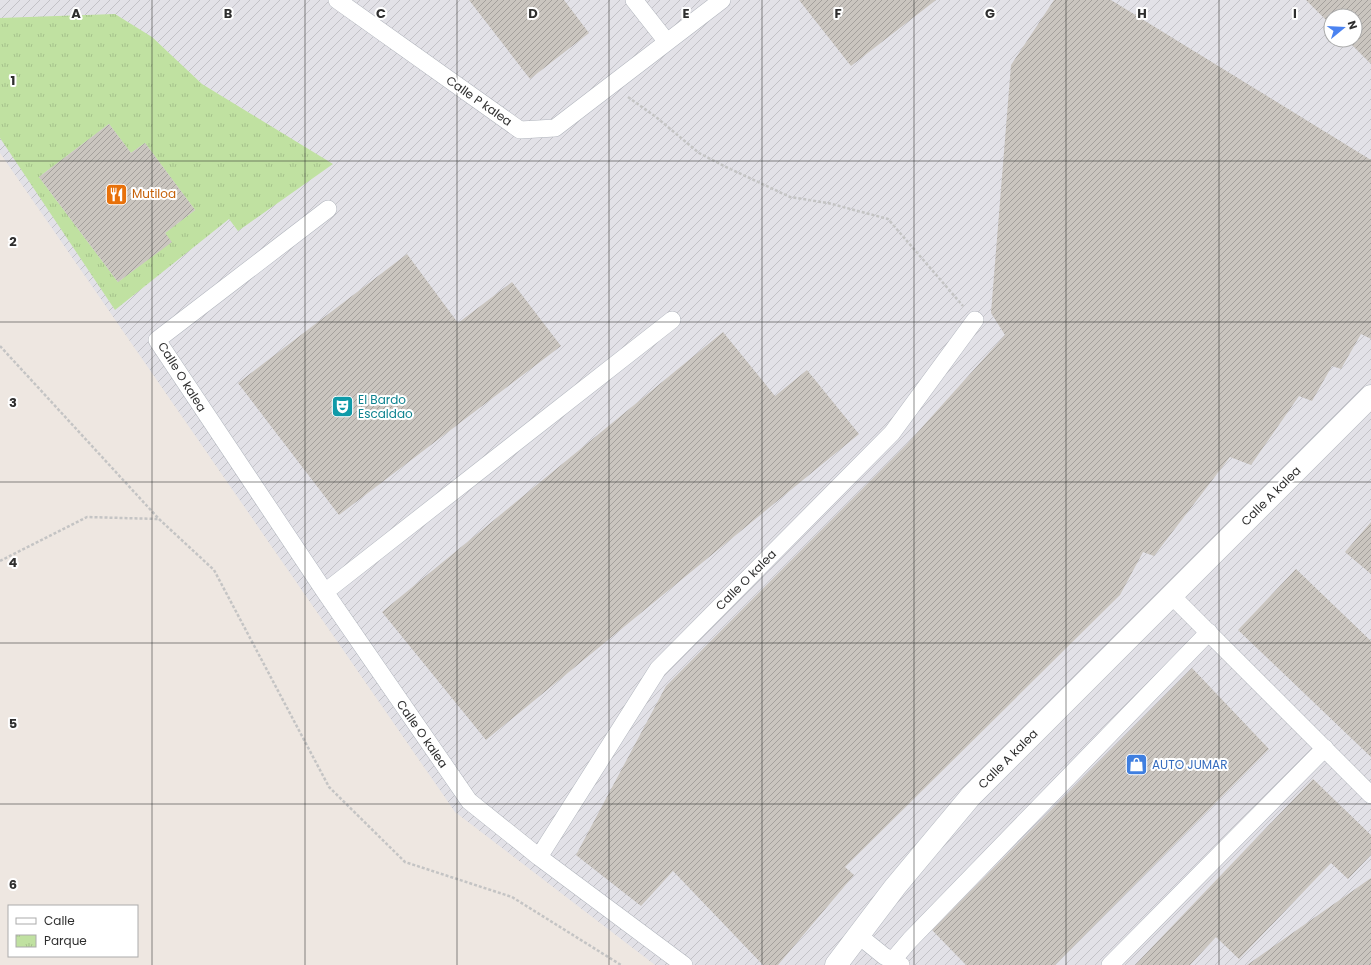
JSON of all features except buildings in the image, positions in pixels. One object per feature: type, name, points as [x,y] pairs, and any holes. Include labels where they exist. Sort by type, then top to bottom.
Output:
[{"type":"street","name":"Calle P kalea","points":[[337,0],[520,130],[555,128],[722,0]]},
{"type":"street","points":[[634,0],[667,42]]},
{"type":"street","name":"Calle O kalea","points":[[328,209],[157,340],[325,592],[469,801],[539,857],[684,965]]},
{"type":"street","points":[[325,592],[672,320]]},
{"type":"street","name":"Calle O kalea","points":[[539,857],[658,669],[892,433],[975,320]]},
{"type":"street","name":"Calle A kalea","points":[[836,965],[858,935],[971,796],[1371,396]]},
{"type":"street","points":[[1171,595],[1371,795]]},
{"type":"street","points":[[858,935],[897,963],[910,940],[1209,632]]},
{"type":"street","points":[[1110,965],[1325,748]]},
{"type":"path","points":[[611,85],[656,117],[699,153],[724,166],[790,197],[828,204],[888,219],[975,320]]},
{"type":"path","points":[[0,346],[159,519],[214,570],[329,787],[404,862],[512,897],[621,965]]},
{"type":"path","points":[[0,561],[87,517],[159,519]]},
{"type":"shaded area","points":[[0,0],[1371,0],[1371,965],[655,965],[455,812],[0,153]]},
{"type":"green space","points":[[115,14],[152,37],[202,84],[333,164],[238,231],[229,219],[115,310],[0,138],[0,18]],"holes":[[[109,124],[131,153],[145,143],[195,210],[165,233],[171,242],[118,282],[39,177]]]},
{"type":"place","name":"Mutiloa","points":[[117,194]]},
{"type":"place","name":"El Bardo Escaldao","points":[[343,407]]},
{"type":"place","name":"AUTO JUMAR","points":[[1136,765]]}]
